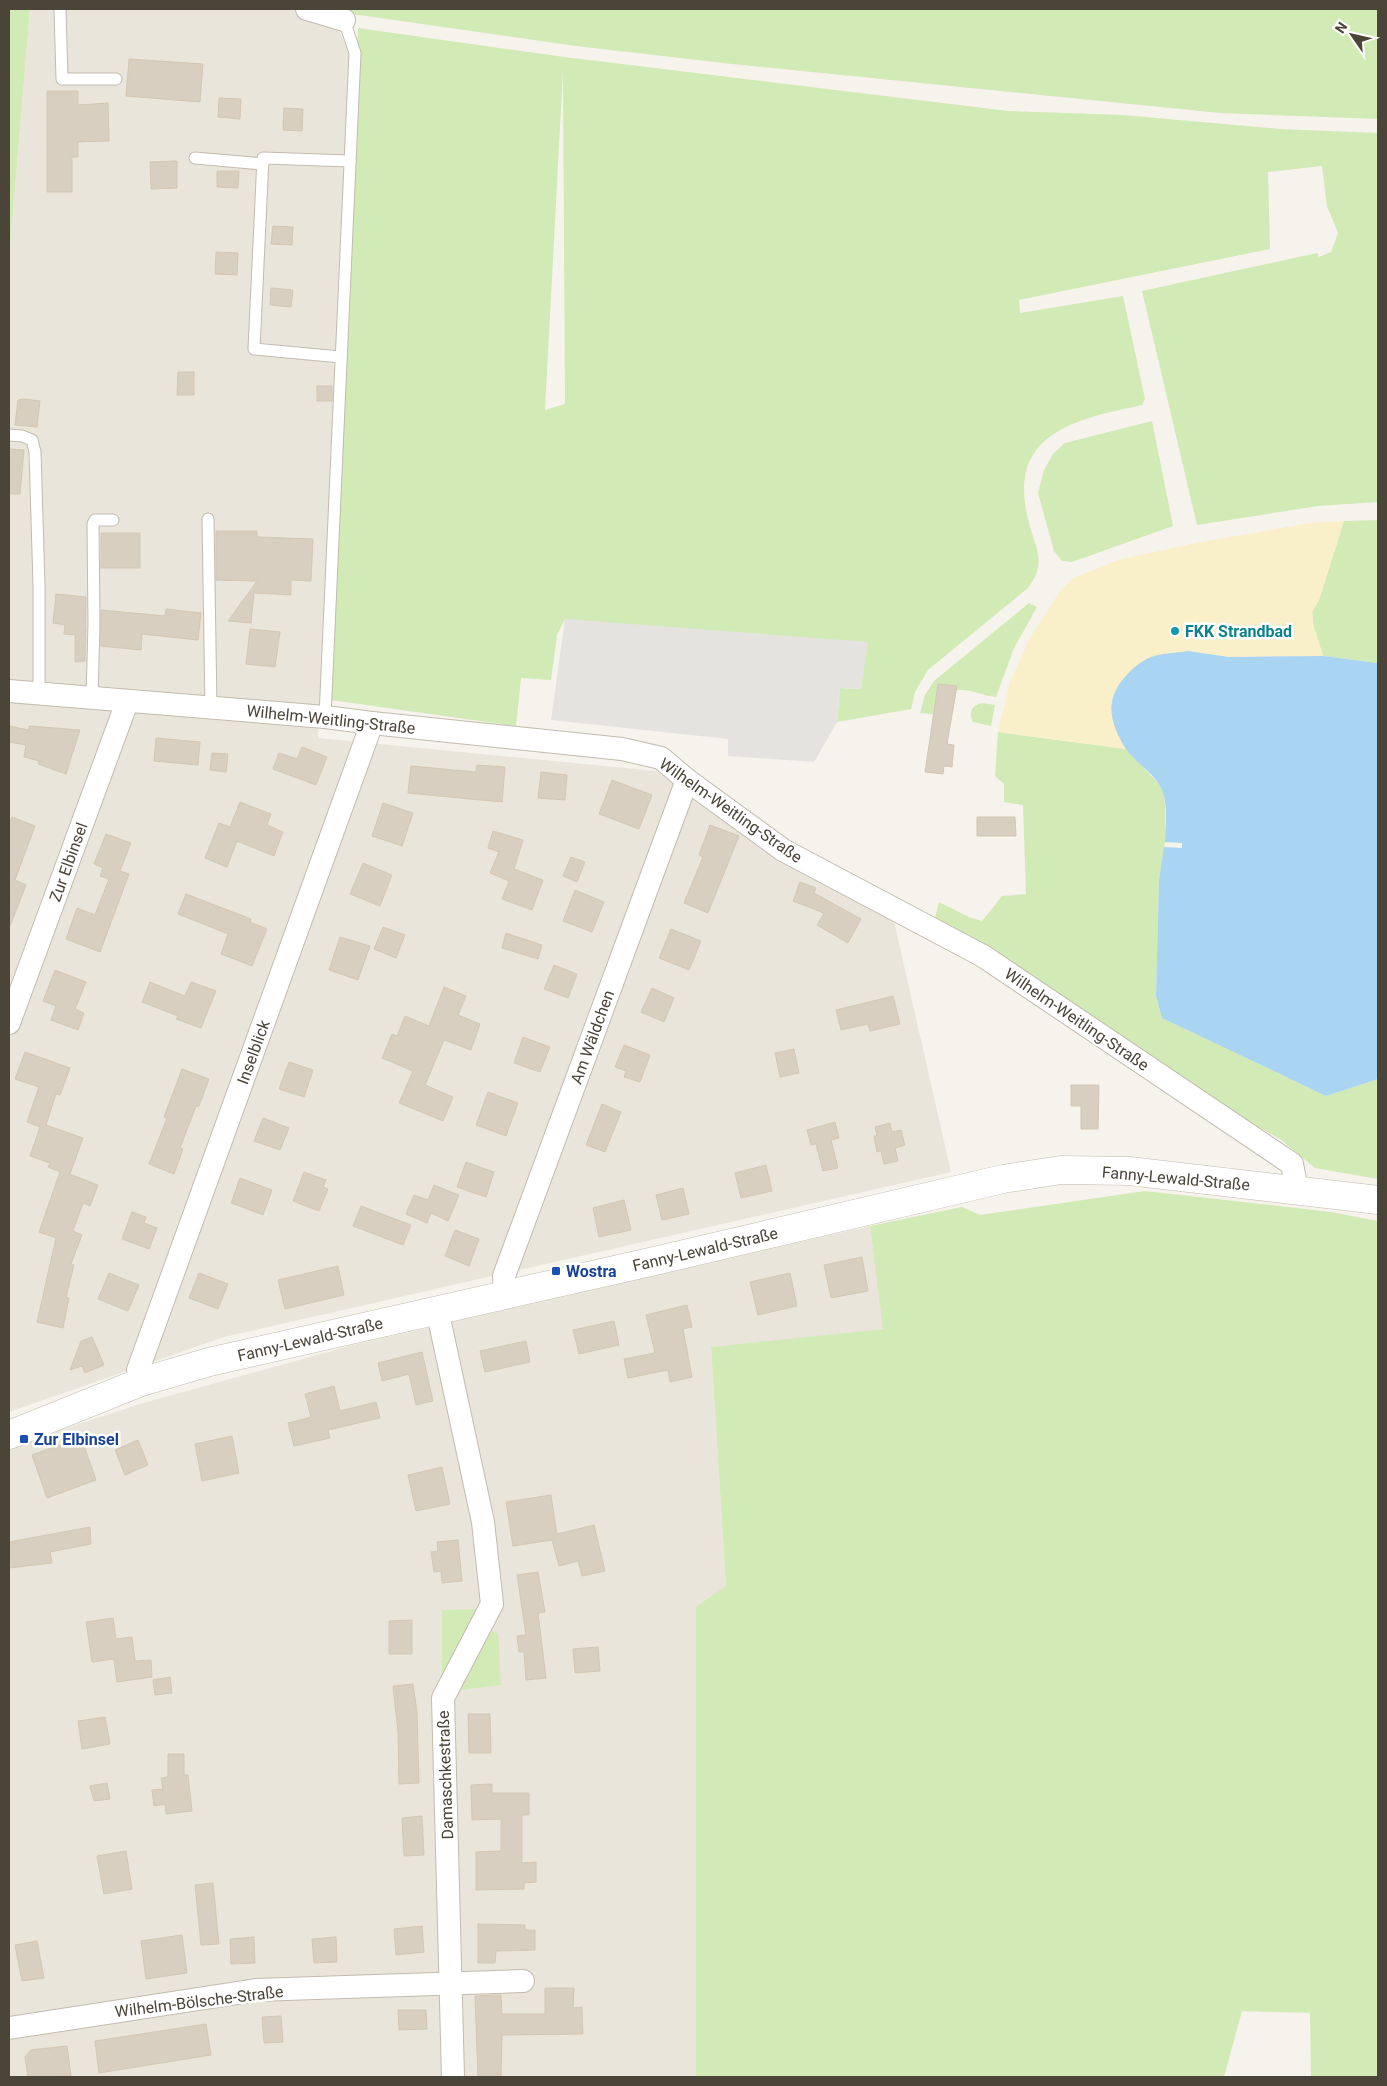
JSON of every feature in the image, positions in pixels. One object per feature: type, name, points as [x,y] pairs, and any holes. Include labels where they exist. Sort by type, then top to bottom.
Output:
[{"type":"street","points":[[307,9],[344,20]]},
{"type":"street","name":"Wilhelm-Weitling-Straße","points":[[9,691],[325,717],[545,739],[622,749],[661,758],[687,780],[783,850],[983,956],[1292,1164],[1297,1190]]},
{"type":"street","name":"Zur Elbinsel","points":[[9,1023],[127,702]]},
{"type":"street","name":"Inselblick","points":[[141,1382],[138,1370],[140,1364],[372,723]]},
{"type":"street","name":"Am Wäldchen","points":[[505,1294],[504,1276],[687,780]]},
{"type":"street","name":"Fanny-Lewald-Straße","points":[[9,1434],[141,1382],[208,1362],[659,1260],[1003,1179],[1061,1170],[1129,1171],[1297,1190]]},
{"type":"street","points":[[1297,1190],[1378,1200]]},
{"type":"street","name":"Damaschkestraße","points":[[437,1309],[483,1522],[492,1604],[443,1698],[453,2077]]},
{"type":"street","name":"Wilhelm-Bölsche-Straße","points":[[9,2028],[256,1990],[523,1981]]},
{"type":"lane","points":[[60,9],[62,79],[116,79]]},
{"type":"lane","points":[[325,717],[355,53],[344,20]]},
{"type":"lane","points":[[195,158],[262,164]]},
{"type":"lane","points":[[341,357],[254,349],[262,164],[263,158],[350,161]]},
{"type":"lane","points":[[9,435],[22,436],[32,440],[36,452],[39,694]]},
{"type":"lane","points":[[208,519],[211,708]]},
{"type":"lane","points":[[92,699],[94,623],[93,524],[95,520],[112,520]]},
{"type":"shaded area","points":[[30,9],[293,9],[338,28],[350,56],[318,738],[656,771],[894,921],[951,1172],[224,1337],[9,1412],[9,259]]},
{"type":"shaded area","points":[[565,619],[868,642],[861,689],[840,688],[837,722],[814,762],[728,756],[728,739],[551,720]]},
{"type":"shaded area","points":[[870,1226],[884,1329],[711,1348],[726,1586],[696,1876],[696,2077],[9,2077],[9,1447],[140,1404],[353,1345]]},
{"type":"green space","points":[[9,9],[30,9],[9,259]]},
{"type":"green space","points":[[307,9],[1378,9],[1378,119],[1220,113],[732,64],[576,46],[359,15],[315,12]]},
{"type":"green space","points":[[358,28],[564,57],[1008,111],[1123,115],[1280,129],[1378,133],[1378,502],[1318,506],[1197,525],[1142,291],[1317,253],[1319,257],[1331,252],[1338,233],[1327,206],[1322,166],[1268,172],[1270,249],[1019,300],[1020,313],[1123,296],[1145,399],[1142,405],[1092,417],[1070,425],[1051,436],[1036,451],[1027,469],[1024,493],[1039,563],[1034,579],[1028,588],[928,670],[915,692],[911,709],[837,722],[840,688],[861,689],[565,619],[557,635],[551,680],[521,678],[516,726],[331,700]],"holes":[[[563,71],[565,404],[545,410]]]},
{"type":"green space","points":[[1152,421],[1173,526],[1072,562],[1062,561],[1054,551],[1038,493],[1044,470],[1053,454],[1065,443]]},
{"type":"green space","points":[[1378,520],[1378,663],[1323,656],[1313,624],[1312,612],[1319,600],[1344,521]]},
{"type":"green space","points":[[1029,603],[1037,607],[1014,648],[996,697],[967,690],[956,690],[956,686],[938,684],[933,714],[920,713],[925,695],[934,681]]},
{"type":"green space","points":[[982,703],[995,705],[991,726],[973,722],[971,712],[973,707]]},
{"type":"green space","points":[[998,732],[1126,749],[1158,783],[1164,794],[1165,805],[1165,842],[1159,880],[1156,996],[1162,1018],[1326,1096],[1378,1079],[1378,1179],[1315,1168],[1280,1139],[1208,1099],[1001,957],[935,918],[939,902],[969,917],[982,921],[1002,896],[1026,894],[1023,805],[1004,802],[1004,784],[995,776]]},
{"type":"green space","points":[[1145,1191],[1331,1212],[1378,1221],[1378,2077],[1311,2077],[1310,2013],[1242,2011],[1224,2077],[696,2077],[696,1607],[726,1586],[711,1347],[883,1329],[870,1226],[962,1207],[980,1215]]},
{"type":"green space","points":[[481,1609],[448,1673],[442,1674],[442,1610]]},
{"type":"green space","points":[[486,1630],[498,1633],[501,1685],[460,1690],[457,1686]]},
{"type":"sand","name":"FKK Strandbad","points":[[1344,521],[1319,600],[1312,612],[1313,624],[1323,656],[1229,657],[1188,651],[1152,657],[1132,671],[1117,687],[1115,726],[1126,749],[998,732],[1010,682],[1030,638],[1058,594],[1073,578],[1122,559],[1196,543],[1310,523]]},
{"type":"water","points":[[1188,651],[1229,657],[1323,656],[1378,663],[1378,1079],[1326,1096],[1162,1018],[1156,996],[1159,880],[1164,847],[1182,848],[1182,843],[1165,842],[1166,811],[1163,793],[1152,775],[1131,755],[1123,744],[1115,727],[1111,708],[1117,688],[1126,675],[1138,664],[1151,657]]},
{"type":"building","points":[[129,59],[203,64],[200,102],[126,96]]},
{"type":"building","points":[[47,91],[78,91],[78,105],[108,103],[109,141],[78,142],[78,157],[72,157],[72,192],[47,192]]},
{"type":"building","points":[[219,98],[241,99],[240,119],[218,117]]},
{"type":"building","points":[[284,108],[303,109],[302,131],[283,130]]},
{"type":"building","points":[[177,161],[177,188],[151,189],[150,162]]},
{"type":"building","points":[[217,171],[239,171],[238,188],[217,187]]},
{"type":"building","points":[[273,226],[293,227],[292,245],[271,244]]},
{"type":"building","points":[[216,252],[238,253],[237,275],[215,274]]},
{"type":"building","points":[[271,288],[293,290],[291,307],[270,305]]},
{"type":"building","points":[[178,372],[194,372],[194,395],[177,395]]},
{"type":"building","points":[[317,386],[332,386],[332,401],[317,401]]},
{"type":"building","points":[[18,400],[40,401],[37,427],[15,425]]},
{"type":"building","points":[[9,449],[24,450],[20,494],[9,494]]},
{"type":"building","points":[[216,531],[257,531],[257,537],[313,539],[311,581],[291,580],[291,595],[254,593],[251,623],[228,621],[257,581],[216,580]]},
{"type":"building","points":[[101,533],[140,533],[140,568],[101,568]]},
{"type":"building","points":[[56,594],[86,597],[85,661],[75,662],[75,635],[64,634],[65,625],[53,623]]},
{"type":"building","points":[[166,609],[201,613],[198,640],[142,634],[141,650],[101,646],[101,610],[165,616]]},
{"type":"building","points":[[250,629],[280,632],[275,667],[246,664]]},
{"type":"building","points":[[938,684],[957,686],[947,744],[954,745],[952,767],[944,766],[943,774],[925,772]]},
{"type":"building","points":[[9,726],[29,730],[29,726],[80,730],[66,774],[38,764],[39,761],[24,757],[26,745],[9,742]]},
{"type":"building","points":[[156,738],[200,742],[198,765],[154,761]]},
{"type":"building","points":[[302,747],[327,757],[316,785],[273,769],[279,753],[297,759]]},
{"type":"building","points":[[212,753],[228,754],[226,772],[210,770]]},
{"type":"building","points":[[477,765],[505,767],[502,802],[408,793],[411,766],[476,772]]},
{"type":"building","points":[[541,772],[567,775],[565,800],[538,798]]},
{"type":"building","points":[[612,780],[652,795],[639,829],[599,814]]},
{"type":"building","points":[[240,802],[271,814],[267,825],[283,832],[274,856],[237,841],[227,867],[205,858],[219,823],[230,827]]},
{"type":"building","points":[[383,803],[413,813],[402,846],[372,836]]},
{"type":"building","points":[[12,817],[35,826],[15,880],[26,885],[10,926],[9,825]]},
{"type":"building","points":[[977,817],[1015,817],[1016,836],[977,836]]},
{"type":"building","points":[[710,825],[739,836],[708,913],[684,903],[703,857],[699,855]]},
{"type":"building","points":[[493,831],[523,840],[514,869],[543,880],[532,910],[502,899],[509,881],[490,873],[499,852],[488,848]]},
{"type":"building","points":[[106,834],[131,843],[120,871],[129,874],[100,952],[66,939],[77,908],[95,915],[109,879],[100,876],[103,868],[94,864]]},
{"type":"building","points":[[571,857],[585,862],[577,882],[563,876]]},
{"type":"building","points":[[363,863],[392,875],[380,906],[350,894]]},
{"type":"building","points":[[800,882],[816,888],[814,893],[861,919],[848,943],[817,925],[824,913],[793,901]]},
{"type":"building","points":[[575,890],[604,902],[592,932],[563,921]]},
{"type":"building","points":[[186,894],[251,919],[250,922],[267,929],[252,966],[221,954],[228,934],[178,914]]},
{"type":"building","points":[[383,927],[405,935],[396,958],[374,949]]},
{"type":"building","points":[[671,929],[701,941],[689,970],[659,958]]},
{"type":"building","points":[[506,933],[542,945],[538,959],[502,948]]},
{"type":"building","points":[[340,937],[370,946],[358,980],[329,970]]},
{"type":"building","points":[[554,965],[577,974],[568,998],[544,989]]},
{"type":"building","points":[[55,970],[86,982],[75,1009],[84,1013],[78,1030],[51,1020],[56,1006],[43,1001]]},
{"type":"building","points":[[150,982],[185,996],[191,982],[216,991],[201,1028],[176,1019],[178,1016],[142,1002]]},
{"type":"building","points":[[444,987],[466,996],[458,1015],[480,1024],[471,1050],[444,1040],[425,1085],[453,1097],[443,1121],[399,1103],[413,1071],[382,1058],[392,1034],[397,1036],[405,1016],[429,1026]]},
{"type":"building","points":[[652,988],[674,998],[664,1022],[641,1012]]},
{"type":"building","points":[[893,996],[900,1024],[870,1031],[868,1024],[841,1030],[836,1010]]},
{"type":"building","points":[[523,1037],[550,1047],[540,1072],[514,1063]]},
{"type":"building","points":[[624,1045],[650,1055],[640,1082],[624,1077],[626,1071],[615,1067]]},
{"type":"building","points":[[794,1049],[799,1073],[780,1077],[775,1053]]},
{"type":"building","points":[[25,1052],[70,1068],[60,1095],[56,1094],[46,1125],[83,1138],[70,1174],[98,1185],[90,1206],[83,1203],[73,1231],[82,1235],[71,1264],[74,1265],[66,1297],[69,1298],[63,1328],[37,1322],[56,1238],[39,1232],[60,1172],[48,1167],[50,1163],[30,1156],[40,1127],[27,1122],[39,1087],[15,1079]]},
{"type":"building","points":[[289,1062],[313,1070],[304,1097],[279,1089]]},
{"type":"building","points":[[182,1069],[209,1079],[199,1106],[196,1106],[180,1148],[183,1149],[174,1174],[149,1164],[167,1118],[164,1117]]},
{"type":"building","points":[[1071,1085],[1099,1085],[1098,1129],[1081,1129],[1081,1106],[1071,1106]]},
{"type":"building","points":[[488,1092],[518,1103],[506,1136],[476,1125]]},
{"type":"building","points":[[602,1104],[621,1112],[605,1152],[586,1145]]},
{"type":"building","points":[[263,1118],[289,1128],[280,1150],[254,1141]]},
{"type":"building","points":[[835,1122],[839,1138],[831,1140],[838,1168],[823,1171],[816,1144],[811,1145],[807,1130]]},
{"type":"building","points":[[890,1123],[892,1132],[901,1130],[905,1145],[895,1148],[898,1161],[884,1164],[881,1151],[877,1152],[874,1136],[877,1136],[875,1127]]},
{"type":"building","points":[[466,1162],[494,1172],[486,1197],[457,1187]]},
{"type":"building","points":[[766,1165],[772,1191],[741,1198],[735,1173]]},
{"type":"building","points":[[304,1172],[326,1180],[323,1187],[328,1189],[319,1211],[293,1201]]},
{"type":"building","points":[[240,1178],[272,1190],[263,1215],[231,1203]]},
{"type":"building","points":[[434,1185],[459,1195],[448,1221],[431,1213],[427,1223],[406,1214],[414,1195],[428,1200]]},
{"type":"building","points":[[683,1188],[689,1214],[662,1220],[656,1195]]},
{"type":"building","points":[[624,1200],[631,1230],[599,1237],[593,1208]]},
{"type":"building","points":[[361,1206],[411,1225],[403,1245],[353,1226]]},
{"type":"building","points":[[132,1212],[146,1217],[144,1223],[157,1228],[149,1249],[122,1239]]},
{"type":"building","points":[[455,1230],[479,1239],[469,1266],[445,1256]]},
{"type":"building","points":[[862,1257],[868,1291],[831,1298],[824,1265]]},
{"type":"building","points":[[338,1266],[344,1295],[285,1309],[278,1280]]},
{"type":"building","points":[[109,1273],[139,1285],[128,1311],[98,1299]]},
{"type":"building","points":[[199,1273],[228,1284],[218,1309],[189,1298]]},
{"type":"building","points":[[790,1273],[797,1306],[758,1315],[750,1282]]},
{"type":"building","points":[[687,1305],[692,1327],[683,1329],[692,1377],[670,1382],[668,1370],[628,1378],[624,1359],[655,1353],[646,1315]]},
{"type":"building","points":[[614,1321],[619,1345],[579,1354],[573,1330]]},
{"type":"building","points":[[92,1337],[104,1365],[85,1373],[82,1366],[70,1370],[81,1341]]},
{"type":"building","points":[[526,1341],[530,1362],[485,1372],[480,1351]]},
{"type":"building","points":[[422,1352],[433,1401],[416,1405],[409,1374],[382,1381],[378,1363]]},
{"type":"building","points":[[334,1386],[340,1411],[376,1402],[380,1418],[328,1430],[330,1438],[294,1446],[288,1423],[311,1417],[305,1394]]},
{"type":"building","points":[[232,1436],[239,1473],[202,1481],[195,1444]]},
{"type":"building","points":[[81,1437],[96,1480],[47,1498],[32,1455]]},
{"type":"building","points":[[138,1440],[148,1465],[125,1475],[115,1450]]},
{"type":"building","points":[[442,1467],[450,1504],[416,1511],[408,1475]]},
{"type":"building","points":[[551,1495],[557,1534],[594,1525],[605,1571],[582,1576],[578,1561],[559,1566],[552,1540],[513,1546],[506,1502]]},
{"type":"building","points":[[90,1527],[91,1544],[50,1552],[52,1563],[9,1568],[9,1542]]},
{"type":"building","points":[[458,1540],[462,1581],[442,1583],[441,1571],[434,1572],[431,1552],[438,1551],[437,1542]]},
{"type":"building","points":[[538,1572],[545,1612],[538,1613],[546,1678],[526,1680],[524,1652],[519,1652],[517,1636],[526,1635],[517,1575]]},
{"type":"building","points":[[113,1618],[116,1639],[132,1637],[135,1661],[151,1660],[152,1677],[117,1682],[114,1659],[92,1662],[86,1622]]},
{"type":"building","points":[[412,1620],[412,1654],[389,1654],[389,1621]]},
{"type":"building","points":[[598,1647],[600,1671],[575,1673],[573,1649]]},
{"type":"building","points":[[170,1677],[172,1693],[155,1695],[153,1680]]},
{"type":"building","points":[[413,1684],[417,1712],[419,1783],[399,1784],[398,1732],[393,1686]]},
{"type":"building","points":[[468,1714],[490,1714],[491,1753],[469,1753]]},
{"type":"building","points":[[105,1717],[110,1744],[82,1749],[78,1721]]},
{"type":"building","points":[[168,1754],[184,1754],[184,1775],[188,1775],[192,1811],[166,1814],[165,1804],[154,1806],[152,1790],[163,1789],[161,1778],[168,1777]]},
{"type":"building","points":[[107,1783],[110,1799],[94,1801],[90,1786]]},
{"type":"building","points":[[492,1784],[492,1793],[529,1793],[529,1815],[522,1815],[522,1863],[536,1862],[536,1882],[524,1883],[524,1889],[476,1890],[476,1852],[501,1851],[501,1819],[472,1820],[471,1785]]},
{"type":"building","points":[[422,1816],[424,1855],[404,1856],[402,1818]]},
{"type":"building","points":[[126,1851],[132,1889],[104,1894],[97,1856]]},
{"type":"building","points":[[213,1883],[219,1944],[201,1945],[195,1885]]},
{"type":"building","points":[[478,1924],[525,1925],[525,1930],[535,1930],[535,1950],[496,1951],[495,1963],[478,1963]]},
{"type":"building","points":[[422,1926],[424,1952],[396,1955],[394,1929]]},
{"type":"building","points":[[182,1935],[187,1973],[146,1979],[141,1941]]},
{"type":"building","points":[[254,1937],[255,1963],[231,1964],[230,1939]]},
{"type":"building","points":[[336,1937],[337,1962],[314,1963],[312,1939]]},
{"type":"building","points":[[37,1941],[44,1978],[22,1981],[15,1945]]},
{"type":"building","points":[[545,1988],[574,1988],[573,2008],[582,2007],[583,2034],[502,2035],[501,2077],[478,2077],[475,1996],[501,1995],[502,2014],[545,2014]]},
{"type":"building","points":[[398,2010],[426,2010],[427,2029],[399,2030]]},
{"type":"building","points":[[281,2016],[283,2042],[264,2043],[262,2017]]},
{"type":"building","points":[[206,2024],[211,2055],[99,2073],[95,2041]]},
{"type":"building","points":[[67,2046],[71,2076],[28,2077],[25,2057],[31,2050]]},
{"type":"place","name":"FKK Strandbad","points":[[1175,631]]},
{"type":"place","name":"Wostra","points":[[556,1271]]},
{"type":"place","name":"Zur Elbinsel","points":[[24,1439]]}]
